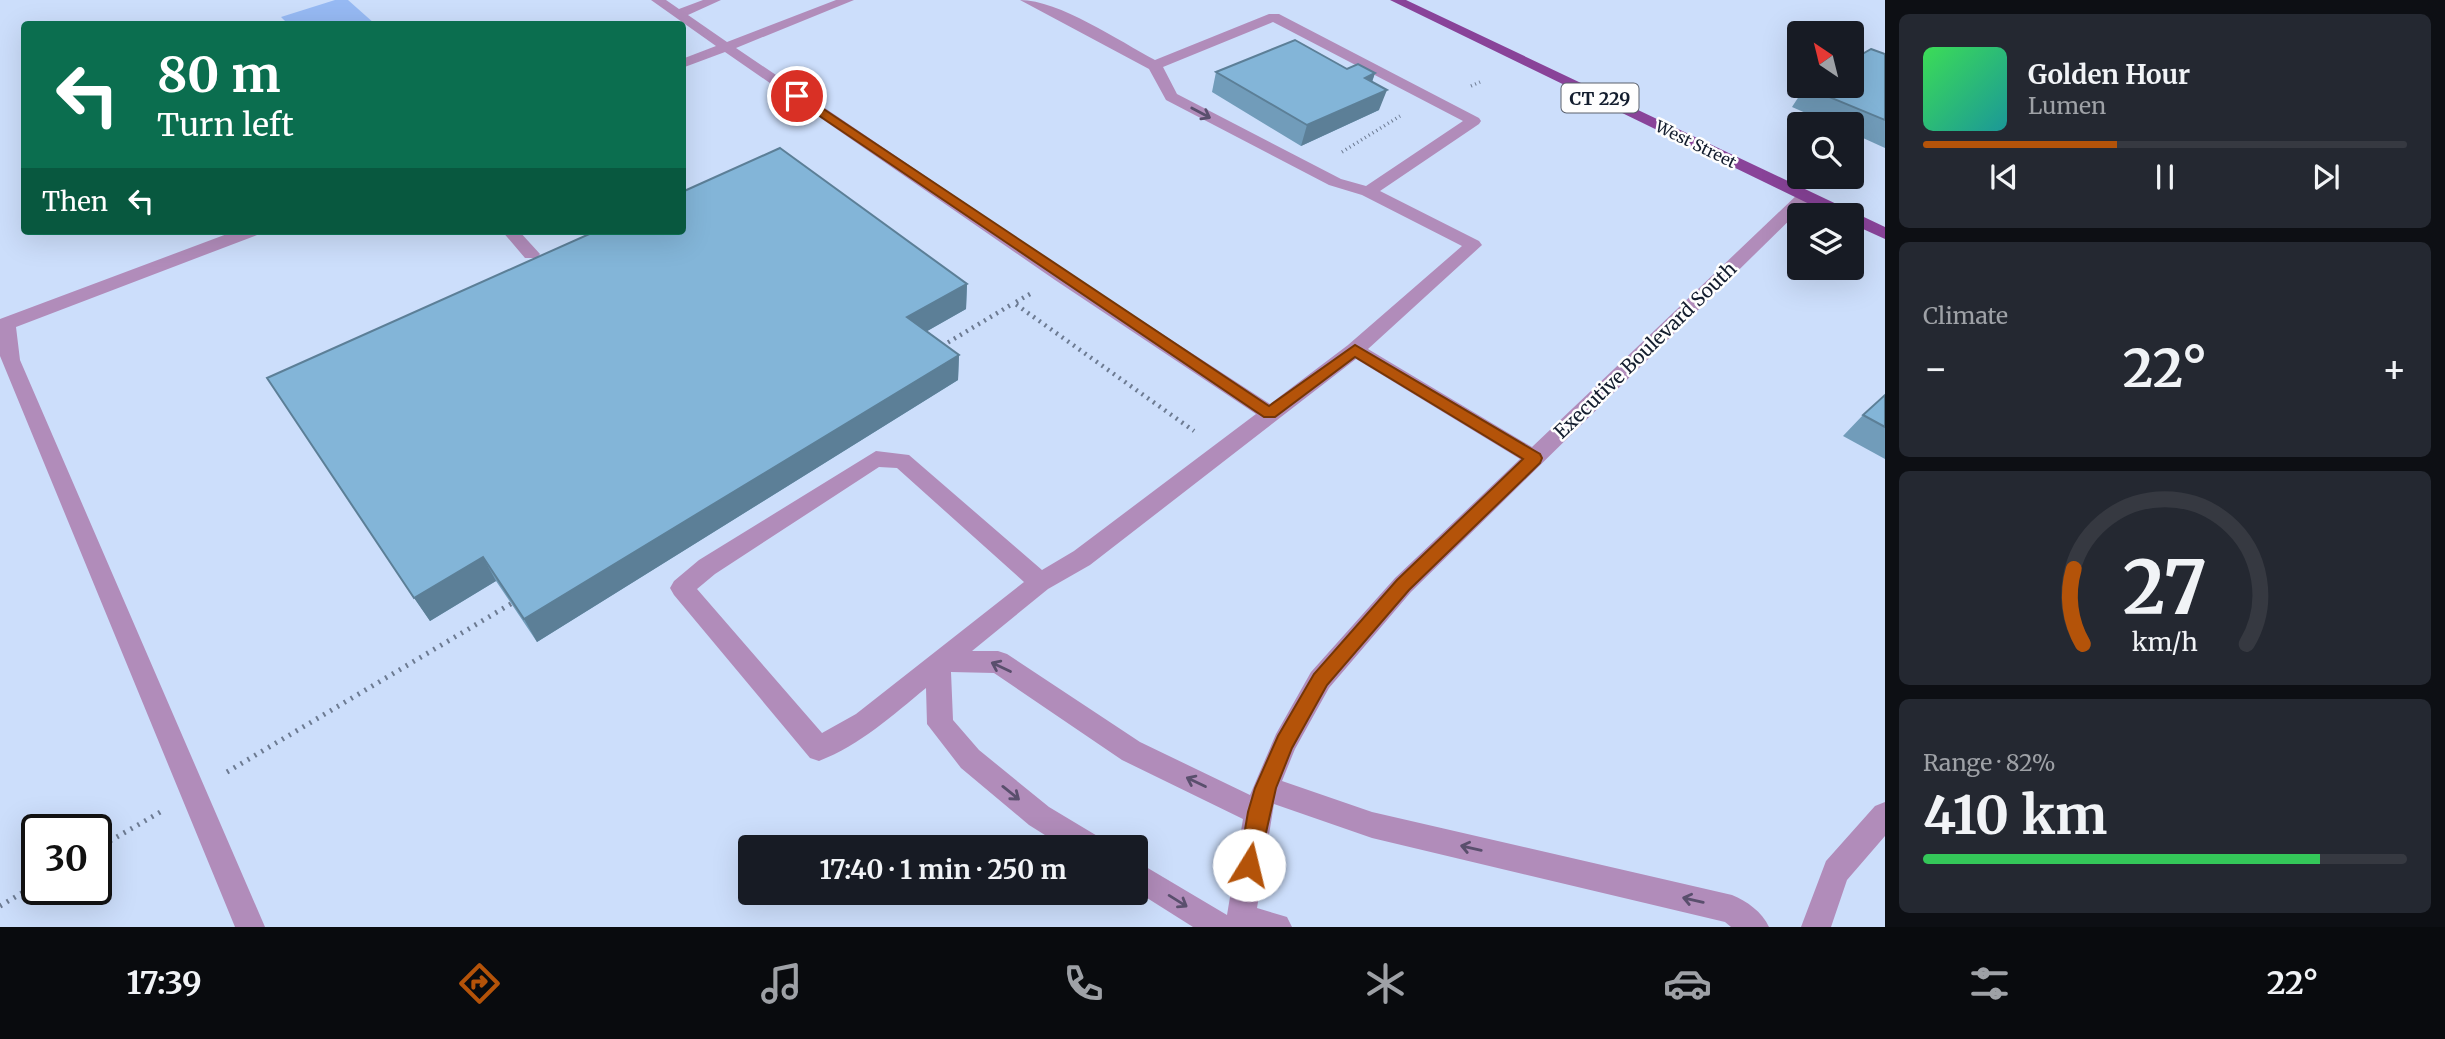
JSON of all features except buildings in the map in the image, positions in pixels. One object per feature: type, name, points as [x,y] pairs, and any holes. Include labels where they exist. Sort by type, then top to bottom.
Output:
[{"type":"main road","name":"West Street","points":[[1396,0],[1820,203]]},
{"type":"main road","points":[[1864,224],[1885,234]]},
{"type":"street","points":[[657,0],[1269,413]]},
{"type":"street","points":[[678,14],[715,0]]},
{"type":"street","points":[[686,62],[848,0]]},
{"type":"street","points":[[1026,0],[1087,27],[1155,66],[1171,97],[1335,182],[1377,186],[1473,245],[1355,350],[1269,413],[1223,452],[1082,558],[1040,582],[865,722],[819,749],[682,589],[707,567],[876,459],[902,461],[1040,582]]},
{"type":"street","points":[[1155,66],[1274,16],[1474,121],[1377,186]]},
{"type":"street","name":"Executive Boulevard South","points":[[1233,924],[1262,800],[1284,743],[1320,680],[1403,585],[1805,196]]},
{"type":"street","points":[[241,235],[3,326],[10,360],[250,927]]},
{"type":"street","points":[[514,235],[531,254]]},
{"type":"street","points":[[1355,350],[1534,458]]},
{"type":"street","points":[[938,661],[998,662],[1131,751],[1262,800],[1732,909],[1754,927]]},
{"type":"street","points":[[938,661],[940,724],[970,759],[1039,816],[1070,835]]},
{"type":"street","points":[[1816,927],[1836,870],[1885,815]]},
{"type":"street","points":[[1148,881],[1233,924],[1277,927]]},
{"type":"path","points":[[1377,186],[1336,156],[1403,114]]},
{"type":"path","points":[[933,352],[1061,275]]},
{"type":"path","points":[[1014,303],[1223,452]]},
{"type":"path","points":[[112,840],[523,596]]},
{"type":"path","points":[[0,906],[21,894]]},
{"type":"shaded area","points":[[335,0],[348,0],[372,21],[285,21],[281,17]]},
{"type":"route","points":[[797,96],[1269,413],[1355,350],[1534,458],[1403,585],[1358,633],[1320,680],[1284,743],[1266,788],[1258,812],[1249,865]]}]
